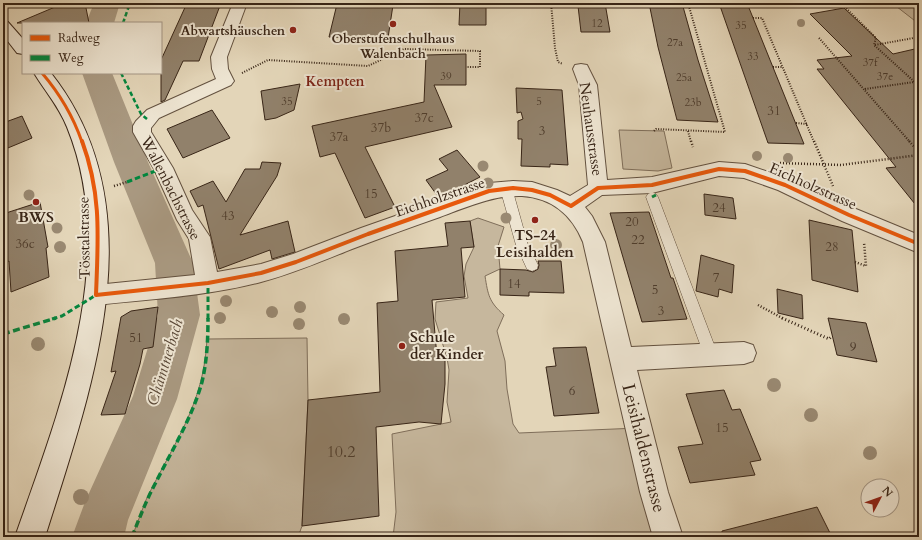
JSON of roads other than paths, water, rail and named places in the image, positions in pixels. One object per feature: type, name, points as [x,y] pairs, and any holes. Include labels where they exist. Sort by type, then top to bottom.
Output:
[{"type":"street","name":"Wallenbachstrasse","points":[[204,284],[199,236],[176,200],[163,168],[142,132],[142,126],[153,114],[225,81],[220,69],[219,57],[240,3]]},
{"type":"street","points":[[3,25],[22,48]]},
{"type":"street","name":"Neuhausstrasse","points":[[581,69],[588,85],[598,188]]},
{"type":"street","name":"Tösstalstrasse","points":[[30,537],[81,378],[96,295],[99,238],[96,192],[77,129],[59,95],[43,74]]},
{"type":"street","name":"Eichholzstrasse","points":[[96,295],[161,287],[204,284],[261,273],[296,262],[368,234],[489,191],[506,188],[521,188],[549,194],[571,206],[598,188],[652,184],[719,169],[745,171],[785,185],[863,221],[919,244]]},
{"type":"street","name":"Leisihaldenstrasse","points":[[571,206],[585,222],[594,242],[654,492],[668,537]]},
{"type":"street","points":[[622,359],[744,353]]},
{"type":"lane","points":[[506,188],[522,245],[532,265]]},
{"type":"lane","points":[[652,197],[711,355]]},
{"type":"waterway","name":"Chämtnerbach","points":[[100,22],[107,3]]},
{"type":"waterway","name":"Chämtnerbach","points":[[97,74],[131,162],[174,263],[179,315],[154,399],[103,520],[98,537]]},
{"type":"place","name":"Oberstufenschulhaus Walenbach","points":[[393,24]]},
{"type":"place","name":"Abwartshäuschen","points":[[293,30]]},
{"type":"place","name":"BWS","points":[[36,202]]},
{"type":"place","name":"TS-24 Leisihalden","points":[[535,220]]},
{"type":"place","name":"Schule der Kinder","points":[[402,346]]},
{"type":"district","name":"Kempten","points":[[335,81]]}]
